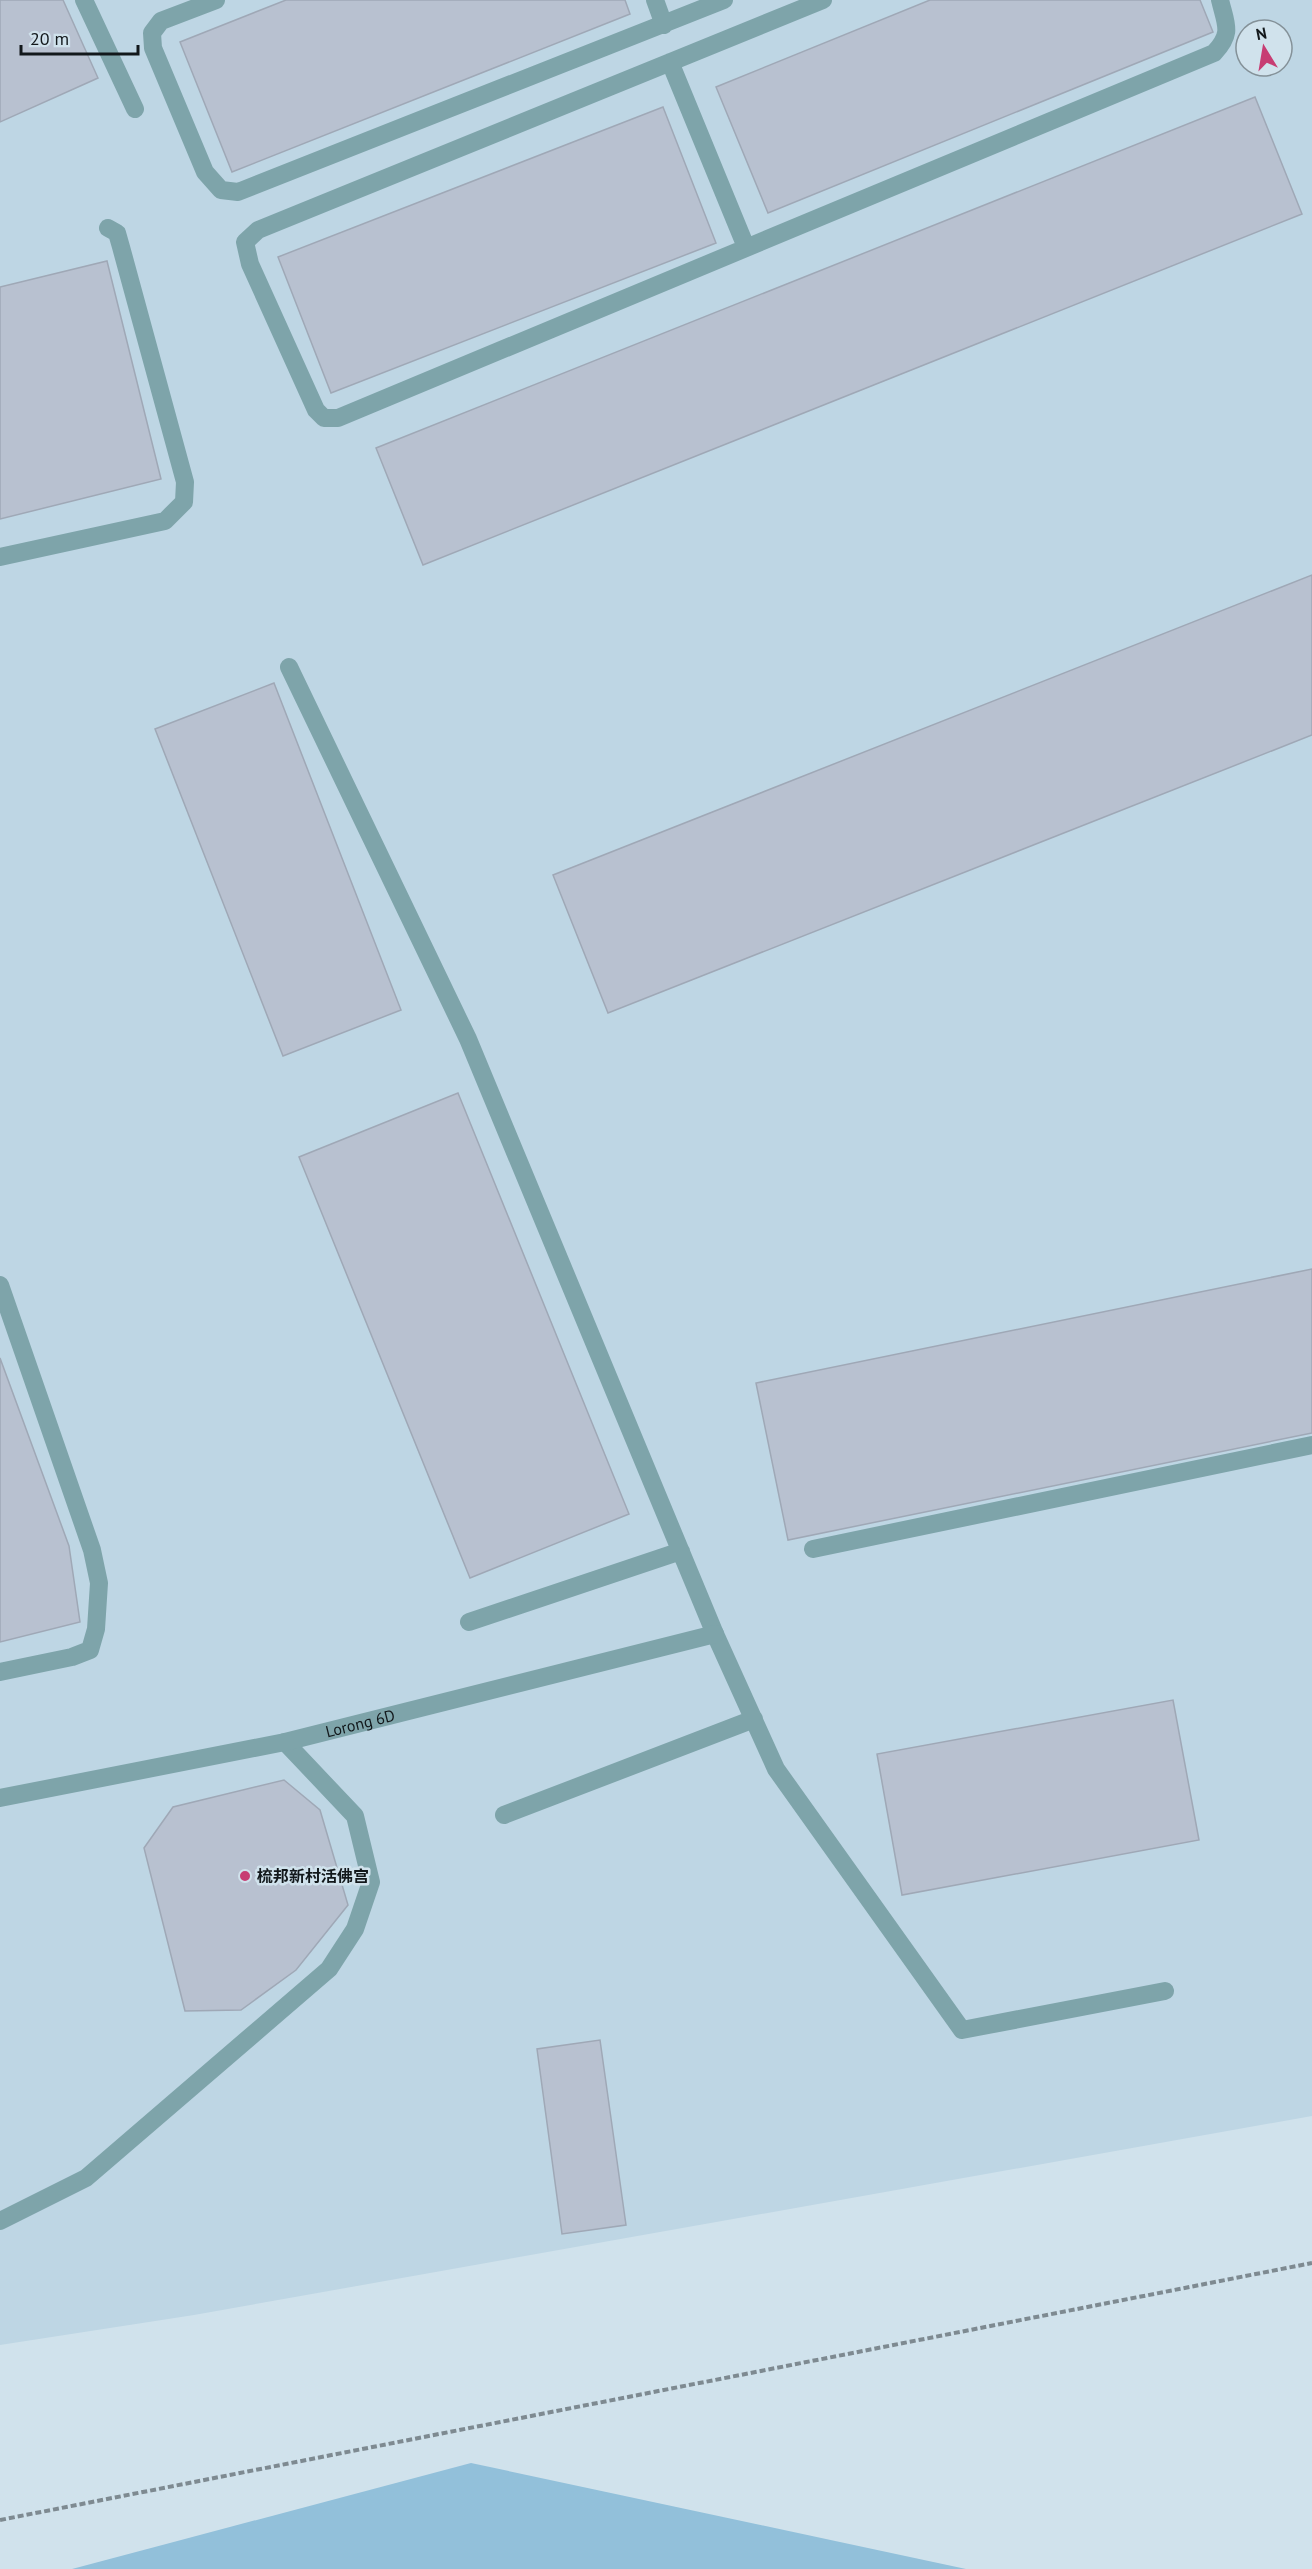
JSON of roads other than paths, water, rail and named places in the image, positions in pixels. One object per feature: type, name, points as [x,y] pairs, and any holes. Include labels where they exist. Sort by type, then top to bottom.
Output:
[{"type":"street","points":[[84,0],[135,109]]},
{"type":"street","points":[[216,0],[161,21],[152,33],[152,41],[205,172],[221,190],[238,192],[724,0]]},
{"type":"street","points":[[655,0],[664,25]]},
{"type":"street","points":[[823,0],[258,230],[245,242],[250,264],[316,410],[324,418],[338,418],[1214,53],[1224,42],[1227,30],[1220,0]]},
{"type":"street","points":[[670,62],[746,247]]},
{"type":"street","points":[[0,557],[165,521],[184,502],[185,482],[121,247],[117,233],[108,228]]},
{"type":"street","points":[[289,667],[468,1039],[715,1634],[776,1769],[962,2030],[1165,1990]]},
{"type":"street","points":[[0,1285],[92,1550],[99,1583],[96,1629],[90,1650],[72,1657],[0,1672]]},
{"type":"street","points":[[813,1550],[1312,1445]]},
{"type":"street","points":[[469,1622],[681,1551]]},
{"type":"street","name":"Lorong 6D","points":[[0,1798],[285,1742],[715,1634]]},
{"type":"street","points":[[504,1815],[754,1719]]},
{"type":"street","points":[[0,2221],[86,2178],[329,1969],[355,1929],[371,1882],[355,1816],[285,1742]]},
{"type":"place","name":"梳邦新村活佛宫","points":[[245,1876]]}]
